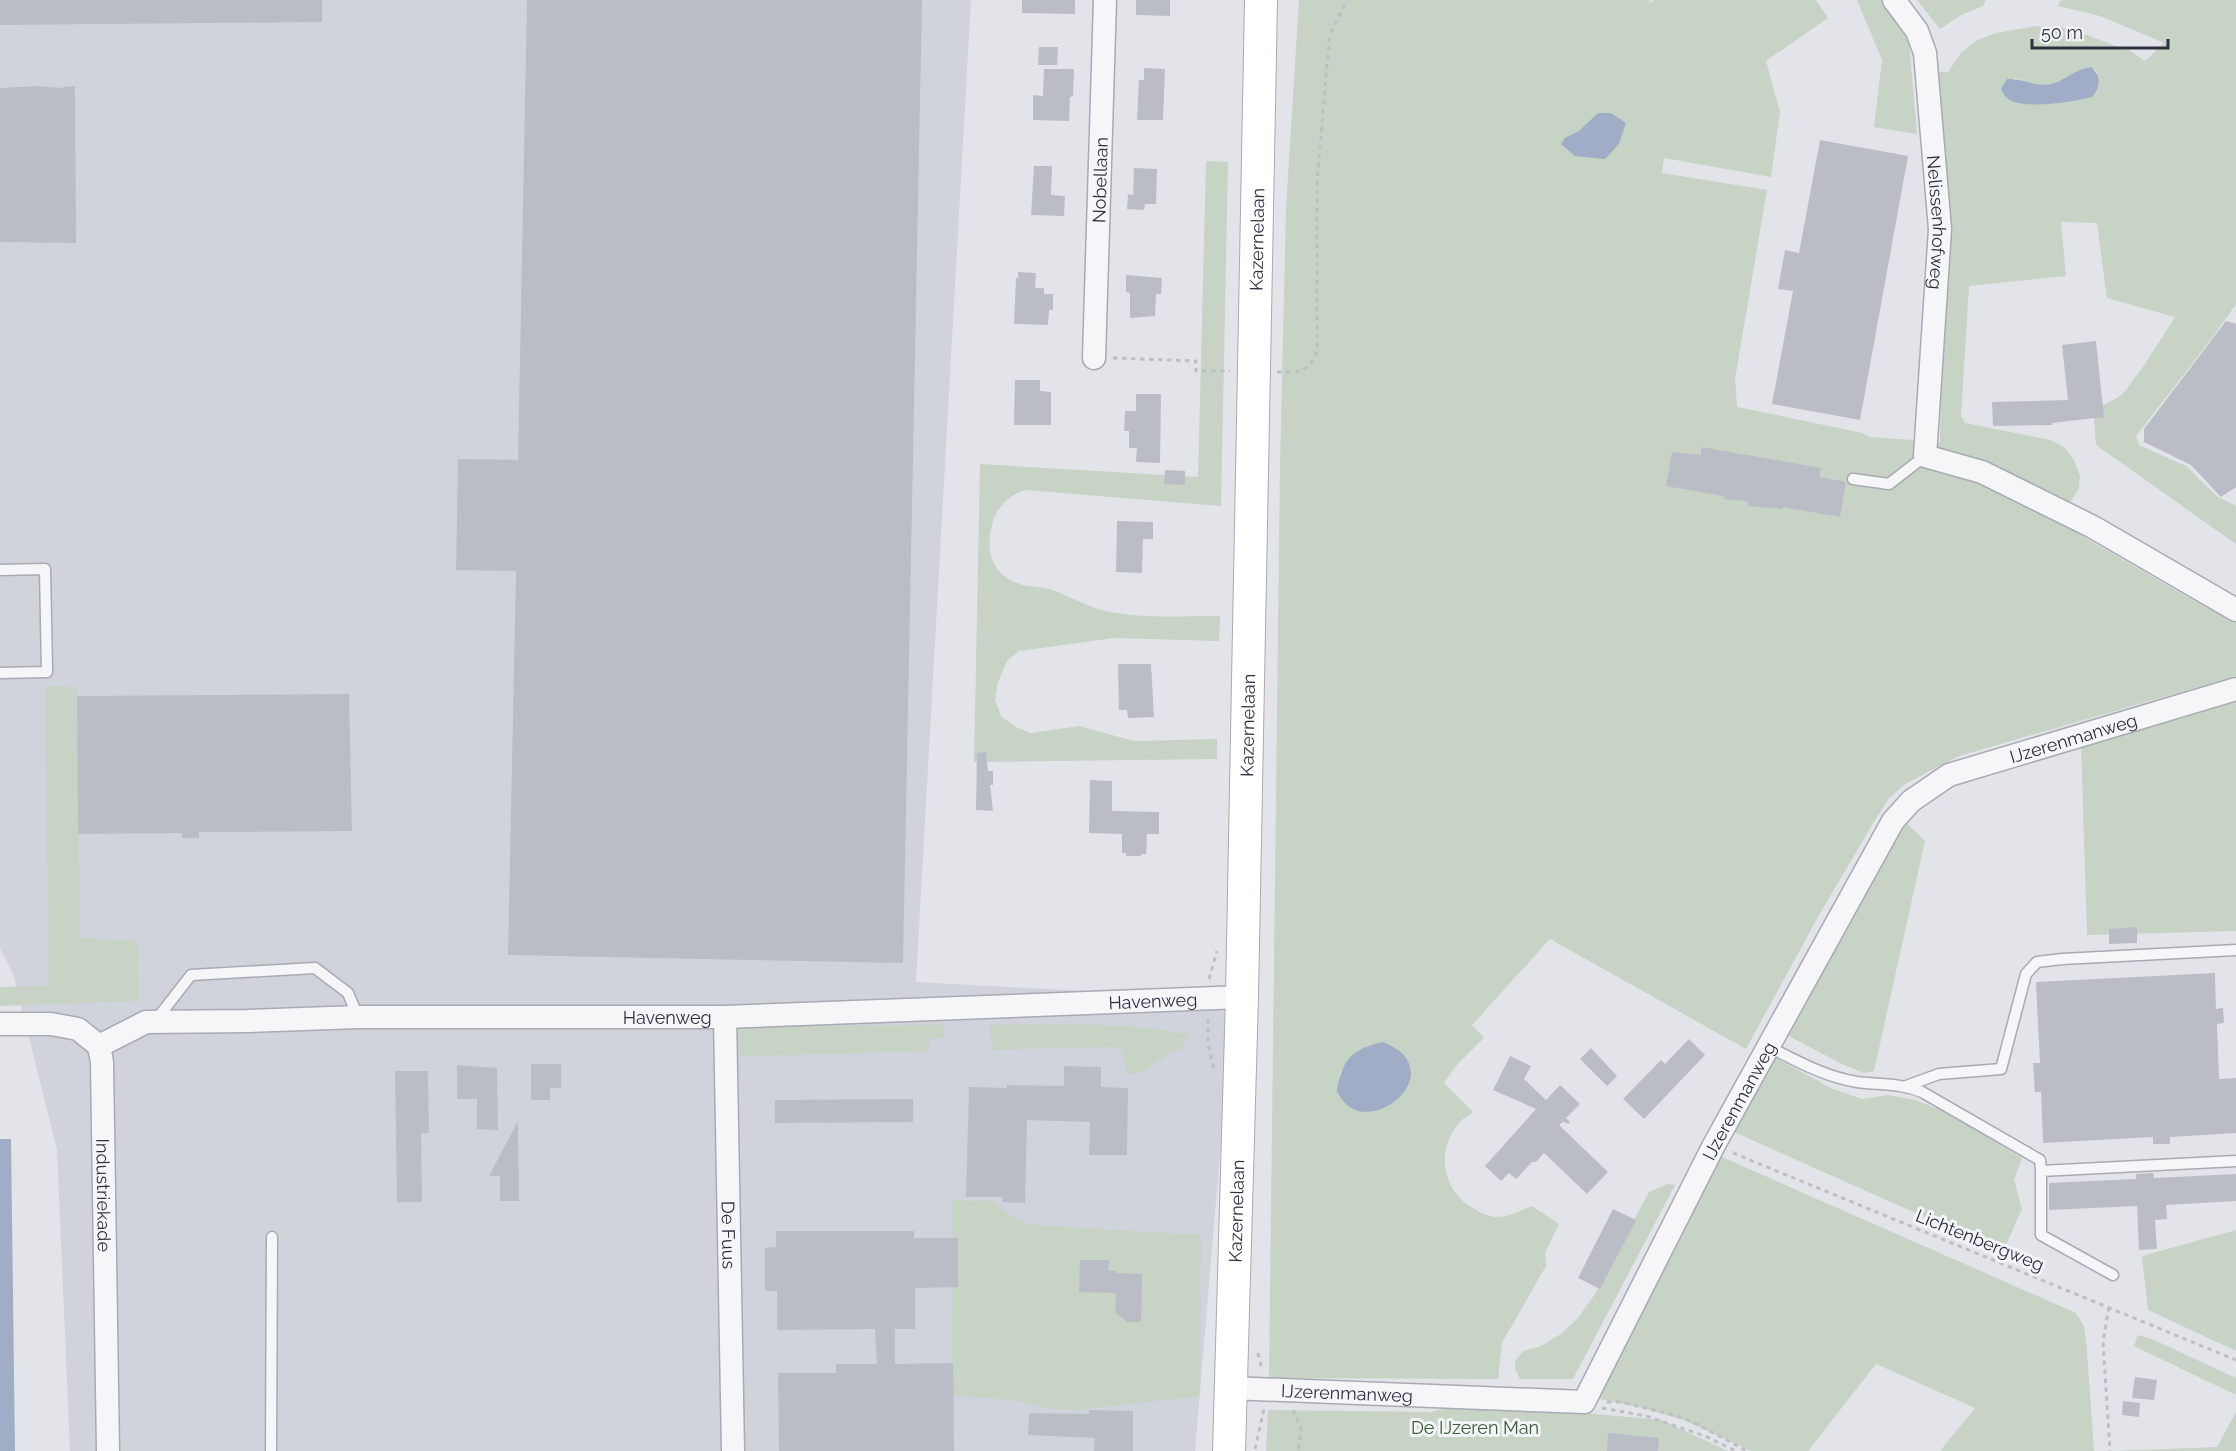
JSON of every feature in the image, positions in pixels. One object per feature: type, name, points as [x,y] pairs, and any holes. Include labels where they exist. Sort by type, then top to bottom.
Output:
[{"type":"street","name":"Nobellaan","points":[[1095,358],[1105,0]]},
{"type":"street","name":"Kazernelaan","points":[[1229,1451],[1242,997],[1261,0]]},
{"type":"street","name":"Nelissenhofweg","points":[[1894,0],[1917,31],[1925,53],[1941,229],[1924,456]]},
{"type":"street","points":[[1924,456],[1982,472],[2083,522],[2236,610]]},
{"type":"street","name":"IJzerenmanweg","points":[[1230,1388],[1584,1402],[1714,1146],[1893,821],[1911,801],[1949,775],[2236,689]]},
{"type":"street","name":"Havenweg","points":[[99,1046],[146,1022],[358,1017],[725,1017],[1242,997]]},
{"type":"street","name":"De Fuus","points":[[725,1017],[733,1451]]},
{"type":"street","points":[[0,1024],[51,1024],[78,1029],[99,1046]]},
{"type":"street","name":"Industriekade","points":[[99,1046],[102,1062],[104,1148],[108,1451]]},
{"type":"lane","points":[[1853,479],[1889,484],[1924,456]]},
{"type":"lane","points":[[0,570],[45,569],[47,672],[0,673]]},
{"type":"lane","points":[[1906,1086],[1939,1074],[2001,1068],[2026,974],[2037,962],[2236,950]]},
{"type":"lane","points":[[155,1022],[191,975],[315,968],[348,993],[358,1017]]},
{"type":"lane","points":[[1769,1047],[1824,1073],[1856,1082],[1906,1086],[1922,1092],[2040,1160],[2041,1235],[2113,1275]]},
{"type":"lane","points":[[2041,1171],[2236,1161]]},
{"type":"lane","points":[[271,1451],[272,1237]]},
{"type":"path","points":[[1276,372],[1296,373],[1306,369],[1313,361],[1317,351],[1317,182],[1321,127],[1329,42],[1336,21],[1347,0]]},
{"type":"path","points":[[1095,358],[1196,361],[1196,371],[1232,371]]},
{"type":"path","name":"Lichtenbergweg","points":[[1714,1146],[2236,1360]]},
{"type":"path","points":[[2109,1307],[2103,1342],[2110,1451]]},
{"type":"path","points":[[1255,1451],[1276,1391]]},
{"type":"path","points":[[1276,1391],[1301,1430],[1298,1451]]},
{"type":"path","points":[[1584,1402],[1614,1411],[1646,1416],[1705,1436],[1736,1451]]},
{"type":"path","points":[[1584,1402],[1621,1402],[1678,1416],[1747,1451]]},
{"type":"shaded area","points":[[0,0],[971,0],[916,982],[1233,999],[1195,1451],[70,1451],[57,1149],[13,974],[0,949]]},
{"type":"green space","points":[[1299,0],[1653,0],[1648,1],[1651,3],[1655,0],[1816,0],[1828,18],[1766,61],[1780,112],[1771,177],[1664,158],[1662,173],[1767,190],[1735,379],[1737,407],[1863,433],[1870,437],[1940,442],[1943,302],[1928,72],[1948,72],[1961,53],[1977,40],[1996,33],[2037,26],[2068,28],[2132,52],[2145,61],[2164,43],[2100,16],[2058,6],[2061,0],[2236,0],[2236,304],[2136,436],[2139,445],[2186,466],[2218,497],[2236,506],[2236,544],[2096,445],[2094,417],[2100,407],[2122,395],[2175,317],[2107,298],[2097,223],[2061,222],[2066,276],[1969,286],[1961,416],[1965,423],[2051,440],[2064,447],[2074,460],[2080,476],[2079,488],[2058,522],[2236,623],[2236,676],[1959,756],[1905,784],[1889,798],[1875,820],[1819,915],[1746,1049],[1550,939],[1472,1025],[1484,1038],[1455,1067],[1444,1083],[1473,1112],[1460,1122],[1452,1133],[1445,1155],[1447,1177],[1459,1197],[1474,1209],[1493,1217],[1506,1216],[1532,1206],[1559,1224],[1545,1253],[1546,1266],[1502,1343],[1498,1379],[1269,1378],[1280,465],[1286,209]],"holes":[[[2091,67],[2098,72],[2082,100],[2031,104],[2013,102],[2014,78],[2047,85]],[[1383,1042],[1398,1049],[1339,1075],[1356,1052]]]},
{"type":"green space","points":[[1857,0],[1881,0],[1909,42],[1917,134],[1874,127],[1882,60]]},
{"type":"green space","points":[[1917,0],[1986,0],[1983,6],[1961,15],[1940,29]]},
{"type":"green space","points":[[1206,161],[1228,162],[1221,506],[1025,490],[1007,500],[995,515],[991,529],[990,550],[1001,573],[1017,583],[1050,589],[1098,609],[1133,615],[1220,616],[1219,641],[1114,638],[1019,651],[1007,661],[998,682],[995,700],[1001,716],[1016,727],[1031,733],[1079,726],[1134,741],[1217,739],[1217,759],[974,762],[980,464],[1198,477]]},
{"type":"green space","points":[[46,686],[77,687],[80,938],[138,941],[139,1001],[0,1006],[0,987],[48,986]]},
{"type":"green space","points":[[2236,700],[2236,931],[2087,935],[2081,744]]},
{"type":"green space","points":[[1906,823],[1925,841],[1874,1071],[1864,1073],[1781,1032],[1894,836]]},
{"type":"green space","points":[[1065,1024],[1139,1027],[1189,1034],[1180,1050],[1165,1056],[1147,1070],[1134,1074],[1127,1073],[1123,1052],[1120,1048],[992,1050],[990,1025]]},
{"type":"green space","points":[[944,1025],[944,1038],[929,1039],[929,1051],[732,1057],[731,1026]]},
{"type":"green space","points":[[1769,1054],[1833,1089],[1862,1099],[1888,1095],[1915,1100],[1946,1112],[2022,1158],[2014,1180],[2022,1209],[2003,1252],[1727,1129]]},
{"type":"green space","points":[[1713,1153],[2076,1313],[2084,1326],[2094,1451],[1940,1451],[1975,1408],[1876,1364],[1808,1451],[1751,1451],[1686,1421],[1643,1408],[1595,1398]]},
{"type":"green space","points":[[1668,1184],[1675,1185],[1573,1379],[1520,1379],[1515,1369],[1515,1361],[1523,1351],[1541,1346],[1561,1334],[1578,1318],[1595,1294],[1649,1192]]},
{"type":"green space","points":[[952,1200],[995,1201],[1007,1213],[1034,1225],[1201,1235],[1200,1396],[1080,1410],[1052,1409],[991,1398],[951,1396]]},
{"type":"green space","points":[[2236,1230],[2236,1351],[2148,1310],[2142,1256]]},
{"type":"green space","points":[[2138,1335],[2152,1339],[2236,1378],[2236,1395],[2134,1346]]},
{"type":"green space","name":"De IJzeren Man","points":[[1465,1402],[1661,1420],[1728,1451],[1266,1451],[1268,1410],[1432,1412]]},
{"type":"green space","points":[[2236,1412],[2236,1451],[2113,1451],[2217,1447]]},
{"type":"water","points":[[2091,67],[2099,81],[2092,97],[2053,104],[2022,104],[2009,100],[2001,89],[2007,79],[2051,84]]},
{"type":"water","points":[[1598,113],[1611,113],[1626,123],[1619,144],[1605,159],[1575,156],[1561,144],[1565,138],[1579,131]]},
{"type":"water","points":[[1383,1042],[1399,1050],[1406,1058],[1411,1070],[1409,1082],[1403,1093],[1393,1103],[1368,1112],[1356,1110],[1345,1103],[1337,1091],[1342,1071],[1350,1057],[1356,1052]]},
{"type":"water","points":[[0,1139],[11,1139],[15,1451],[0,1451]]},
{"type":"building","points":[[0,0],[322,0],[322,22],[0,25]]},
{"type":"building","points":[[527,0],[922,0],[903,963],[508,955],[516,571],[456,570],[458,459],[518,460]]},
{"type":"building","points":[[1022,0],[1075,0],[1075,14],[1022,13]]},
{"type":"building","points":[[1136,0],[1170,0],[1170,16],[1136,15]]},
{"type":"building","points":[[1039,47],[1058,47],[1057,65],[1038,65]]},
{"type":"building","points":[[1144,68],[1165,69],[1163,120],[1137,120],[1139,80],[1144,80]]},
{"type":"building","points":[[1044,69],[1074,69],[1069,121],[1033,120],[1033,95],[1043,96]]},
{"type":"building","points":[[37,86],[58,88],[75,86],[76,243],[0,242],[0,88]]},
{"type":"building","points":[[1820,140],[1908,156],[1860,420],[1772,404],[1793,291],[1778,289],[1785,250],[1799,253]]},
{"type":"building","points":[[1034,166],[1052,166],[1051,195],[1065,196],[1064,216],[1031,215]]},
{"type":"building","points":[[1134,168],[1157,169],[1156,204],[1145,204],[1144,210],[1127,209],[1128,194],[1133,195]]},
{"type":"building","points":[[1018,272],[1036,273],[1035,288],[1044,288],[1044,294],[1053,294],[1053,310],[1049,310],[1048,325],[1014,324]]},
{"type":"building","points":[[1126,275],[1162,278],[1161,294],[1156,294],[1155,316],[1130,318],[1130,293],[1126,292]]},
{"type":"building","points":[[2226,321],[2236,324],[2236,487],[2221,497],[2191,465],[2144,442],[2144,429]]},
{"type":"building","points":[[2096,341],[2104,417],[2052,423],[2052,425],[1993,426],[1992,402],[2068,400],[2062,345]]},
{"type":"building","points":[[1015,380],[1040,380],[1040,391],[1051,392],[1051,425],[1014,425]]},
{"type":"building","points":[[1136,394],[1161,394],[1160,463],[1136,462],[1137,448],[1129,448],[1129,431],[1124,431],[1125,411],[1136,411]]},
{"type":"building","points":[[1701,447],[1821,468],[1819,477],[1846,482],[1840,517],[1783,507],[1782,509],[1748,506],[1748,501],[1723,499],[1724,496],[1666,486],[1672,452],[1701,455]]},
{"type":"building","points":[[1165,470],[1185,471],[1185,485],[1164,484]]},
{"type":"building","points":[[1117,521],[1153,522],[1153,539],[1143,539],[1142,573],[1116,572]]},
{"type":"building","points":[[1118,664],[1151,664],[1154,717],[1128,718],[1127,710],[1119,710]]},
{"type":"building","points":[[349,694],[352,831],[199,832],[199,838],[182,838],[182,833],[78,834],[77,696]]},
{"type":"building","points":[[986,752],[988,771],[993,771],[993,785],[990,785],[993,811],[976,810],[977,753]]},
{"type":"building","points":[[1090,780],[1112,781],[1112,811],[1159,812],[1159,834],[1147,834],[1146,854],[1126,856],[1126,853],[1122,853],[1122,834],[1089,833]]},
{"type":"building","points":[[2137,927],[2137,943],[2109,944],[2109,929]]},
{"type":"building","points":[[2215,973],[2216,1009],[2223,1008],[2224,1023],[2217,1024],[2219,1079],[2236,1078],[2236,1133],[2170,1137],[2170,1144],[2153,1144],[2153,1137],[2043,1143],[2041,1092],[2035,1092],[2033,1063],[2040,1063],[2036,982]]},
{"type":"building","points":[[1689,1039],[1705,1055],[1644,1119],[1623,1099],[1661,1060],[1665,1064]]},
{"type":"building","points":[[1591,1048],[1617,1076],[1607,1086],[1580,1059]]},
{"type":"building","points":[[1510,1056],[1531,1066],[1524,1079],[1546,1100],[1560,1085],[1580,1104],[1566,1118],[1569,1124],[1563,1122],[1559,1125],[1608,1172],[1587,1194],[1544,1153],[1516,1179],[1509,1173],[1501,1181],[1485,1166],[1536,1109],[1493,1090]]},
{"type":"building","points":[[531,1064],[561,1064],[561,1088],[550,1088],[550,1100],[531,1100]]},
{"type":"building","points":[[457,1065],[497,1068],[498,1130],[477,1129],[477,1099],[457,1099]]},
{"type":"building","points":[[1064,1066],[1101,1067],[1101,1087],[1128,1088],[1127,1155],[1089,1155],[1090,1122],[1027,1120],[1025,1203],[1002,1202],[1002,1197],[966,1197],[969,1087],[1064,1086]]},
{"type":"building","points":[[395,1071],[428,1071],[429,1133],[421,1133],[422,1202],[397,1202]]},
{"type":"building","points":[[913,1099],[913,1122],[775,1123],[775,1100]]},
{"type":"building","points":[[518,1121],[519,1201],[500,1201],[500,1176],[489,1176]]},
{"type":"building","points":[[2153,1173],[2154,1178],[2236,1174],[2236,1201],[2166,1205],[2167,1219],[2155,1220],[2157,1249],[2139,1250],[2137,1206],[2049,1210],[2049,1183],[2136,1179],[2136,1174]]},
{"type":"building","points":[[1613,1209],[1636,1220],[1600,1289],[1578,1278]]},
{"type":"building","points":[[776,1231],[914,1231],[914,1238],[958,1238],[958,1287],[915,1288],[915,1329],[895,1329],[895,1364],[953,1363],[954,1451],[779,1451],[778,1373],[836,1373],[836,1364],[877,1364],[875,1329],[777,1330],[777,1291],[765,1291],[765,1248],[776,1247]]},
{"type":"building","points":[[1080,1260],[1109,1260],[1108,1271],[1142,1274],[1141,1322],[1127,1322],[1115,1312],[1116,1293],[1079,1292]]},
{"type":"building","points":[[2135,1377],[2157,1380],[2154,1400],[2132,1398]]},
{"type":"building","points":[[2123,1401],[2140,1403],[2139,1417],[2122,1415]]},
{"type":"building","points":[[1089,1410],[1133,1411],[1133,1451],[1094,1451],[1095,1438],[1028,1435],[1029,1413],[1089,1414]]},
{"type":"building","points":[[1608,1433],[1659,1438],[1658,1451],[1607,1451]]}]
